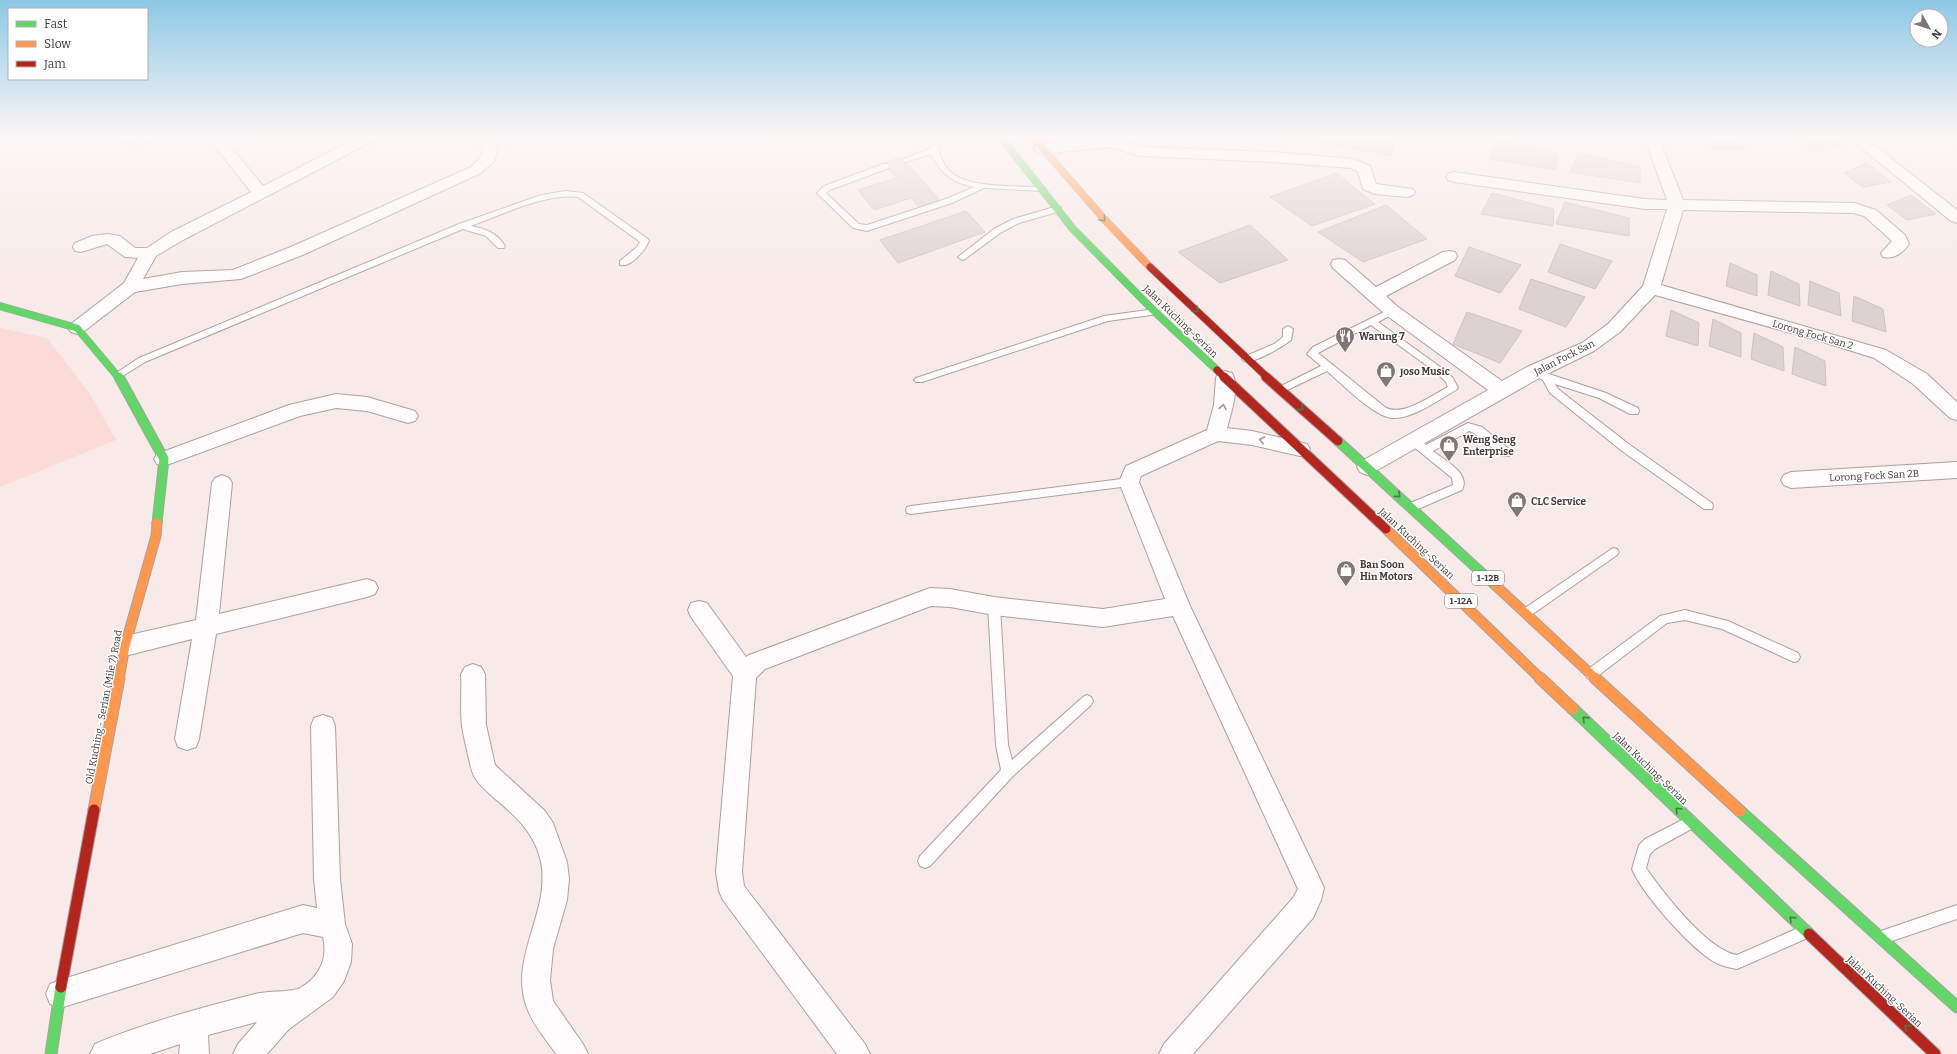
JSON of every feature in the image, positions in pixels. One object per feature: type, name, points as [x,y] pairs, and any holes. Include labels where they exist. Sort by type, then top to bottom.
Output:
[{"type":"main road","name":"Jalan Kuching-Serian","points":[[1039,185],[1073,229],[1155,312],[1496,633],[1690,822],[1936,1054]]},
{"type":"main road","name":"Jalan Kuching-Serian","points":[[1073,185],[1121,239],[1280,390],[1412,507],[1591,674],[1957,1007]]},
{"type":"main road","points":[[0,306],[77,328],[118,375],[164,459]]},
{"type":"main road","name":"Old Kuching - Serian (Mile 7) Road","points":[[51,1054],[60,994],[125,646],[156,536],[164,459]]},
{"type":"street","points":[[254,185],[260,193]]},
{"type":"street","points":[[77,328],[130,287],[150,253],[177,236],[275,185]]},
{"type":"street","points":[[130,287],[182,278],[236,276],[299,250],[442,185]]},
{"type":"street","points":[[1369,185],[1375,189],[1407,192]]},
{"type":"street","points":[[1512,185],[1645,204],[1854,208],[1863,210],[1870,214],[1899,239],[1901,244],[1889,253]]},
{"type":"street","points":[[1670,185],[1677,204]]},
{"type":"street","points":[[1916,185],[1957,218]]},
{"type":"street","name":"Jalan Fock San","points":[[1367,466],[1419,445],[1501,390],[1541,375],[1614,328],[1651,288],[1677,204]]},
{"type":"street","points":[[81,247],[98,240],[107,239],[114,240],[131,253],[150,253]]},
{"type":"street","points":[[1374,295],[1449,256]]},
{"type":"street","points":[[1339,264],[1392,311],[1501,390]]},
{"type":"street","name":"Lorong Fock San 2","points":[[1651,288],[1826,337],[1880,354],[1920,379],[1957,413]]},
{"type":"street","points":[[1216,434],[1224,405],[1225,378]]},
{"type":"street","points":[[164,459],[296,410],[336,401],[367,404],[408,416]]},
{"type":"street","points":[[1174,1054],[1303,908],[1308,900],[1311,888],[1179,606],[1129,482],[1133,471],[1216,434],[1252,438],[1300,449]]},
{"type":"street","name":"Lorong Fock San 2B","points":[[1791,480],[1957,470]]},
{"type":"street","points":[[187,739],[206,626],[222,483]]},
{"type":"street","points":[[125,646],[368,588]]},
{"type":"street","points":[[745,674],[757,662],[930,597],[950,598],[994,606],[1102,618],[1179,606]]},
{"type":"street","points":[[699,610],[745,674],[729,872],[732,891],[855,1054]]},
{"type":"street","points":[[473,674],[474,725],[484,770],[490,778],[524,806],[536,820],[544,832],[554,862],[556,879],[554,900],[539,949],[536,980],[540,1006],[573,1054]]},
{"type":"street","points":[[248,1054],[279,1019],[319,992],[331,979],[338,963],[340,949],[338,935],[332,925],[327,878],[323,726]]},
{"type":"street","points":[[60,994],[303,919],[332,925]]},
{"type":"street","points":[[105,1054],[194,1025],[265,1005],[305,1002]]},
{"type":"street","points":[[194,1025],[194,1054]]},
{"type":"lane","points":[[835,185],[827,188],[821,193],[856,226],[867,228],[949,201],[984,185]]},
{"type":"lane","points":[[987,185],[1042,189]]},
{"type":"lane","points":[[118,375],[142,360],[190,339],[462,226],[544,197],[566,193],[580,196],[645,241],[641,249],[623,263]]},
{"type":"lane","points":[[962,257],[997,231],[1016,221],[1058,209]]},
{"type":"lane","points":[[462,226],[482,231],[494,237],[501,246]]},
{"type":"lane","points":[[1371,321],[1440,371],[1450,380],[1453,388],[1405,413],[1392,415],[1382,411],[1312,354],[1316,349],[1371,321],[1392,311]]},
{"type":"lane","points":[[919,380],[1107,318],[1155,312]]},
{"type":"lane","points":[[1247,359],[1277,346],[1288,338],[1288,329]]},
{"type":"lane","points":[[1280,390],[1328,367]]},
{"type":"lane","points":[[1541,375],[1586,388],[1619,401],[1634,411]]},
{"type":"lane","points":[[1541,375],[1554,391],[1626,448],[1708,506]]},
{"type":"lane","points":[[1419,445],[1468,427],[1478,430],[1506,453]]},
{"type":"lane","points":[[1412,507],[1458,487],[1459,482],[1457,476],[1419,445]]},
{"type":"lane","points":[[911,510],[1129,482]]},
{"type":"lane","points":[[1526,613],[1613,552]]},
{"type":"lane","points":[[994,606],[1002,744],[1008,772]]},
{"type":"lane","points":[[1591,674],[1664,618],[1685,615],[1724,625],[1794,656]]},
{"type":"lane","points":[[925,861],[1008,772],[1087,700]]},
{"type":"lane","points":[[1690,822],[1650,844],[1644,850],[1639,869],[1652,888],[1701,940],[1720,957],[1737,962],[1806,932]]},
{"type":"lane","points":[[1880,938],[1957,912]]},
{"type":"shaded area","points":[[0,328],[47,338],[90,394],[116,440],[0,487]]},
{"type":"building","points":[[874,185],[927,185],[940,200],[919,207],[911,198],[874,210],[858,190]]},
{"type":"building","points":[[1302,185],[1351,185],[1375,204],[1312,226],[1270,197]]},
{"type":"building","points":[[1861,185],[1873,185],[1863,187]]},
{"type":"building","points":[[1492,193],[1554,209],[1553,226],[1481,214]]},
{"type":"building","points":[[1911,195],[1936,214],[1907,220],[1887,205]]},
{"type":"building","points":[[1565,202],[1629,218],[1629,236],[1556,224]]},
{"type":"building","points":[[1386,205],[1427,239],[1363,262],[1318,232]]},
{"type":"building","points":[[966,211],[985,232],[898,263],[880,240]]},
{"type":"building","points":[[1250,225],[1288,260],[1220,283],[1178,252]]},
{"type":"building","points":[[1560,244],[1612,261],[1595,289],[1548,272]]},
{"type":"building","points":[[1469,247],[1521,265],[1500,293],[1455,276]]},
{"type":"building","points":[[1730,263],[1757,275],[1757,296],[1726,286]]},
{"type":"building","points":[[1771,271],[1799,284],[1800,306],[1768,295]]},
{"type":"building","points":[[1531,279],[1585,297],[1566,327],[1519,309]]},
{"type":"building","points":[[1810,281],[1839,293],[1841,316],[1808,305]]},
{"type":"building","points":[[1854,296],[1883,309],[1886,332],[1852,321]]},
{"type":"building","points":[[1671,310],[1699,323],[1698,346],[1666,336]]},
{"type":"building","points":[[1467,312],[1522,331],[1500,363],[1453,344]]},
{"type":"building","points":[[1713,319],[1741,333],[1741,357],[1709,346]]},
{"type":"building","points":[[1754,333],[1783,347],[1784,371],[1751,359]]},
{"type":"building","points":[[1795,347],[1825,361],[1826,386],[1792,374]]},
{"type":"traffic: fast","points":[[1039,185],[1073,229],[1155,312],[1217,370]]},
{"type":"traffic: fast","points":[[0,306],[77,328],[118,375],[164,459],[157,523]]},
{"type":"traffic: fast","points":[[1338,441],[1495,585]]},
{"type":"traffic: fast","points":[[1573,709],[1809,934]]},
{"type":"traffic: fast","points":[[1740,811],[1957,1007]]},
{"type":"traffic: fast","points":[[51,1054],[61,987]]},
{"type":"traffic: slow","points":[[1074,185],[1150,267]]},
{"type":"traffic: slow","points":[[94,810],[125,646],[156,536],[157,523]]},
{"type":"traffic: slow","points":[[1386,529],[1573,709]]},
{"type":"traffic: slow","points":[[1495,585],[1740,811]]},
{"type":"traffic: jam","points":[[1150,267],[1247,359],[1338,441]]},
{"type":"traffic: jam","points":[[1217,370],[1386,529]]},
{"type":"traffic: jam","points":[[61,987],[94,810]]},
{"type":"traffic: jam","points":[[1809,934],[1935,1054]]},
{"type":"place","name":"Warung 7","points":[[1345,353]]},
{"type":"place","name":"Joso Music","points":[[1386,388]]},
{"type":"place","name":"Weng Seng Enterprise","points":[[1449,462]]},
{"type":"place","name":"CLC Service","points":[[1517,518]]},
{"type":"place","name":"Ban Soon Hin Motors","points":[[1346,587]]}]
